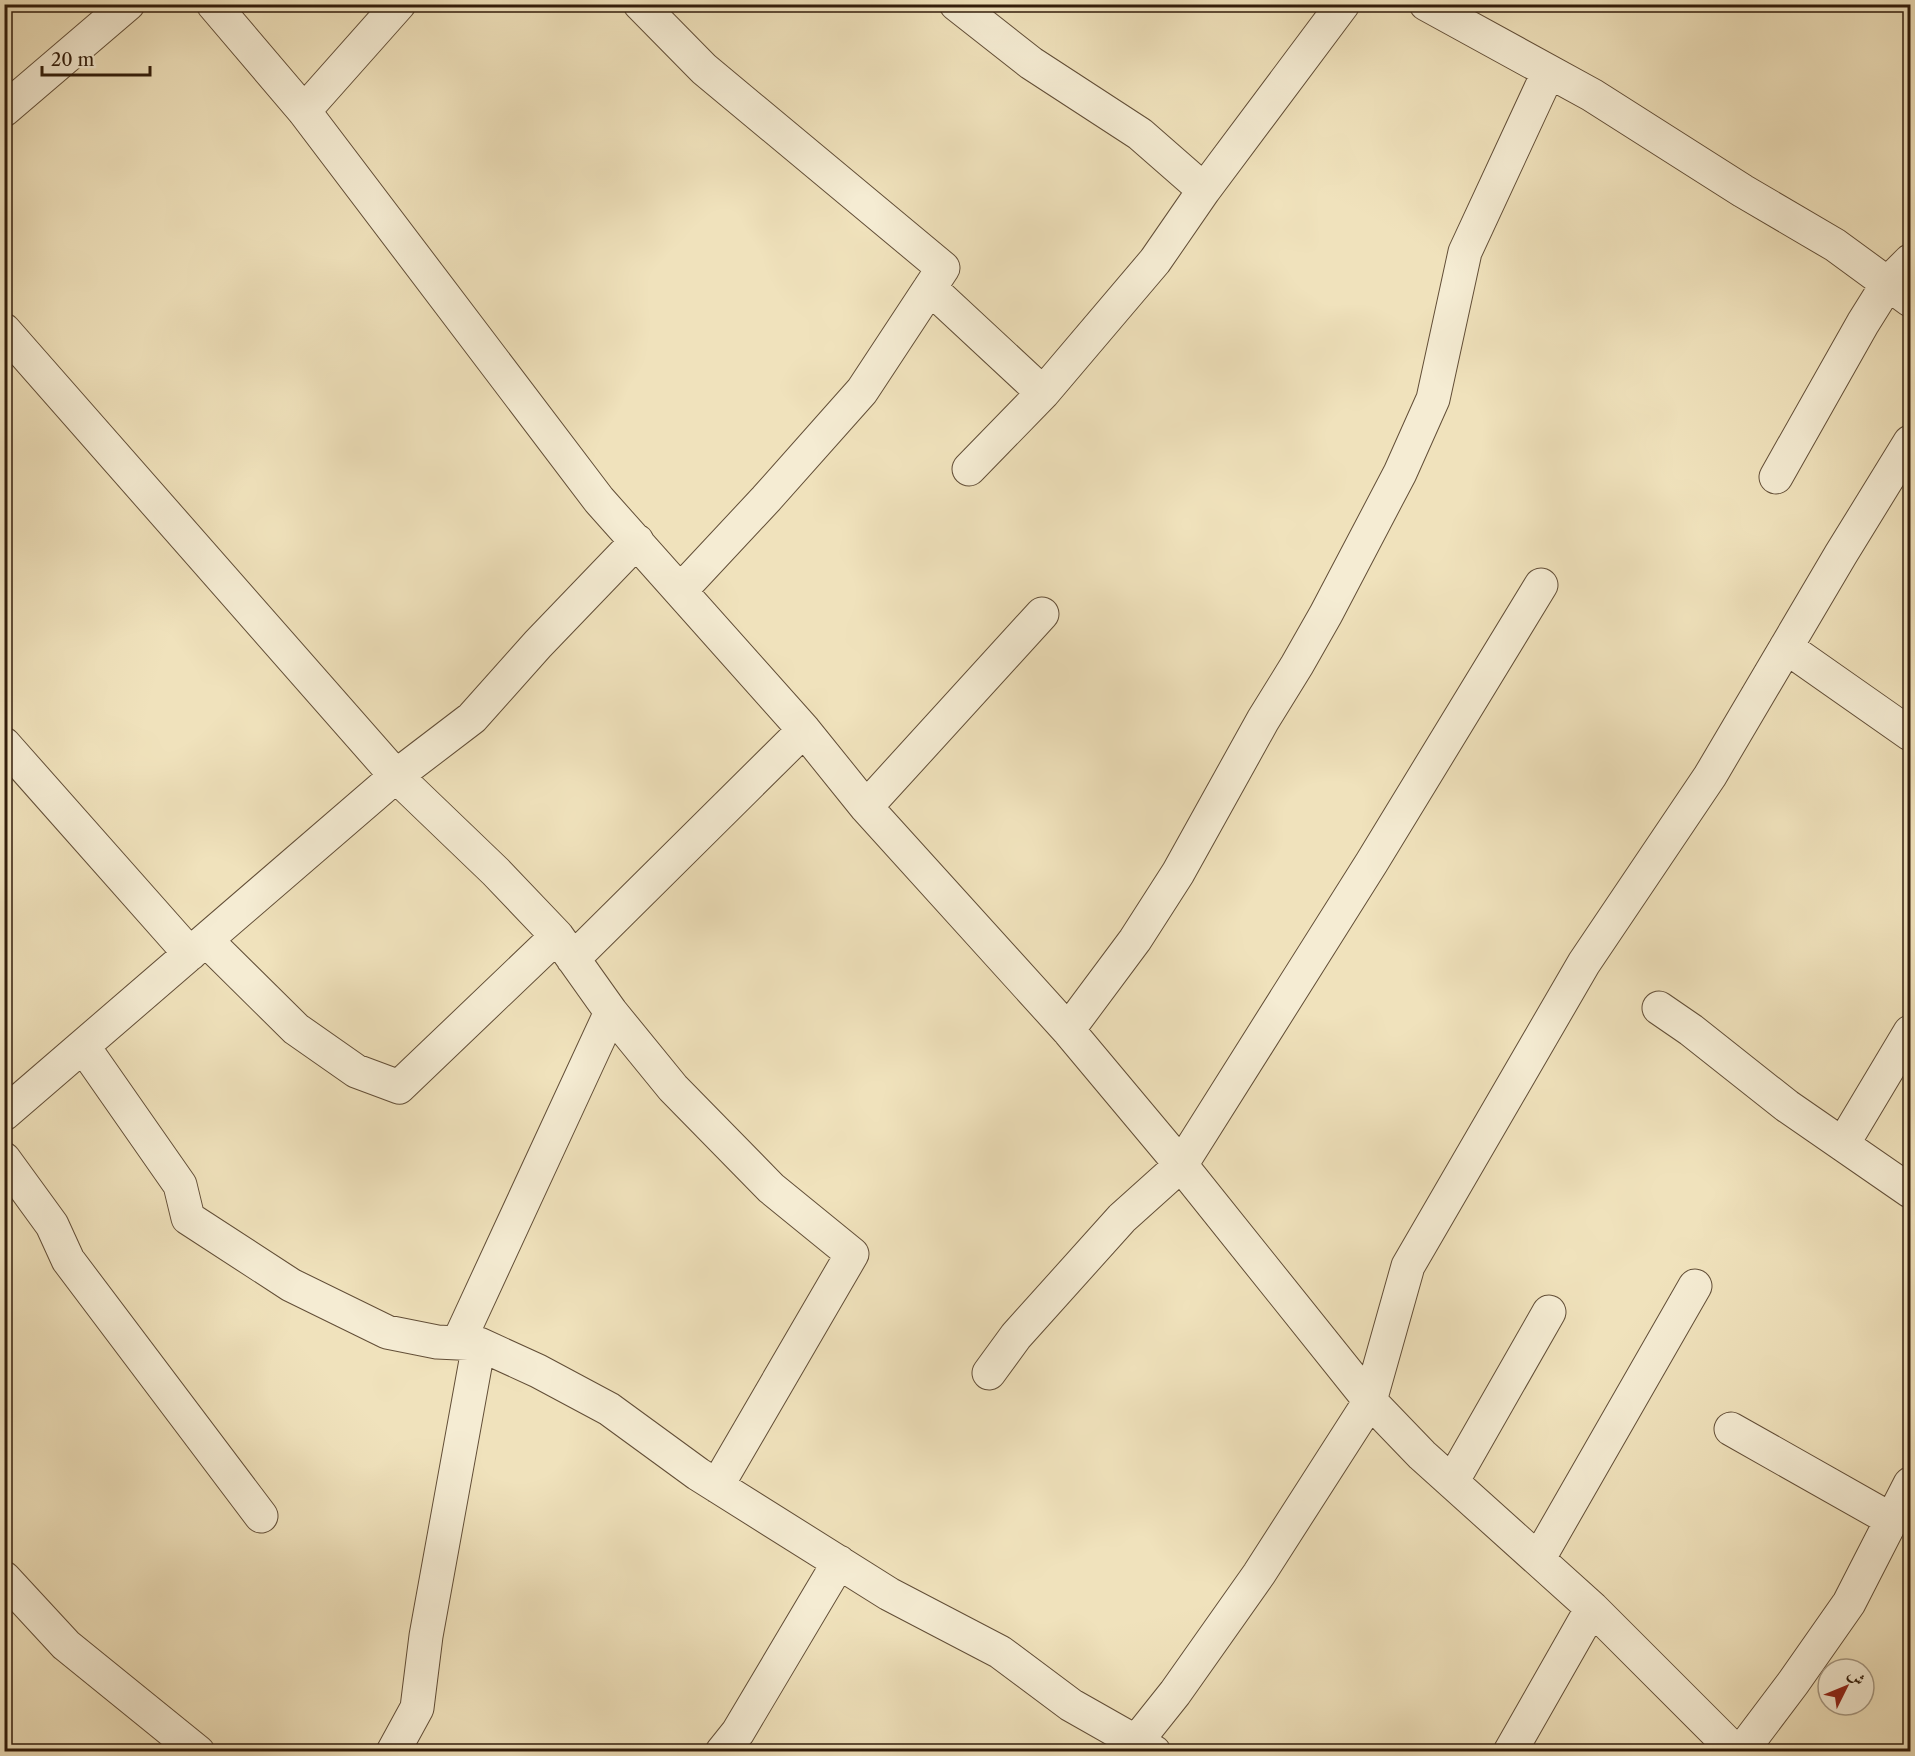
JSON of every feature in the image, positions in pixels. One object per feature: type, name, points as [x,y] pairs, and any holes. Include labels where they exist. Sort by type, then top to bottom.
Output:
[{"type":"street","points":[[4,110],[128,4]]},
{"type":"street","points":[[213,4],[304,111],[599,500],[804,730],[866,807],[1068,1030],[1181,1165],[1370,1401],[1422,1455],[1592,1608],[1736,1752]]},
{"type":"street","points":[[304,111],[399,4]]},
{"type":"street","points":[[640,4],[704,69],[943,268],[862,391],[681,590]]},
{"type":"street","points":[[956,4],[1031,63],[1140,134],[1204,190]]},
{"type":"street","points":[[969,469],[1043,393],[1155,261],[1204,190],[1343,4]]},
{"type":"street","points":[[1426,4],[1592,95],[1743,191],[1835,245],[1903,281],[1852,342],[1776,477]]},
{"type":"street","points":[[1068,1030],[1135,940],[1179,873],[1263,720],[1315,635],[1400,473],[1433,399],[1465,252],[1548,72]]},
{"type":"street","points":[[930,288],[1043,393]]},
{"type":"street","points":[[4,330],[396,776],[496,872],[565,947],[611,1012],[673,1088],[771,1188],[852,1254],[717,1486]]},
{"type":"street","points":[[83,1046],[180,1185],[188,1218],[291,1285],[387,1332],[436,1342],[469,1344],[538,1371],[609,1409],[717,1486],[889,1594],[1000,1652],[1071,1705],[1139,1748],[1259,1574],[1370,1401],[1408,1266],[1584,963],[1710,776],[1911,442]]},
{"type":"street","points":[[4,1114],[396,776],[472,718],[538,644],[637,540]]},
{"type":"street","points":[[989,1373],[1016,1336],[1115,1226],[1181,1165],[1372,862],[1541,585]]},
{"type":"street","points":[[866,807],[1042,614]]},
{"type":"street","points":[[1786,647],[1911,734]]},
{"type":"street","points":[[4,744],[198,947],[296,1029],[356,1071],[399,1087],[565,947],[804,730]]},
{"type":"street","points":[[1659,1008],[1700,1037],[1786,1106],[1911,1191]]},
{"type":"street","points":[[402,1748],[417,1708],[469,1344],[611,1012]]},
{"type":"street","points":[[1843,1144],[1911,1032]]},
{"type":"street","points":[[4,1159],[52,1225],[68,1260],[261,1516]]},
{"type":"street","points":[[1539,1558],[1695,1286]]},
{"type":"street","points":[[1452,1482],[1549,1312]]},
{"type":"street","points":[[1731,1429],[1904,1502],[1848,1603],[1793,1683],[1741,1752]]},
{"type":"street","points":[[722,1752],[738,1732],[839,1562]]},
{"type":"street","points":[[4,1578],[66,1645],[198,1752]]},
{"type":"street","points":[[1510,1752],[1592,1608]]}]
